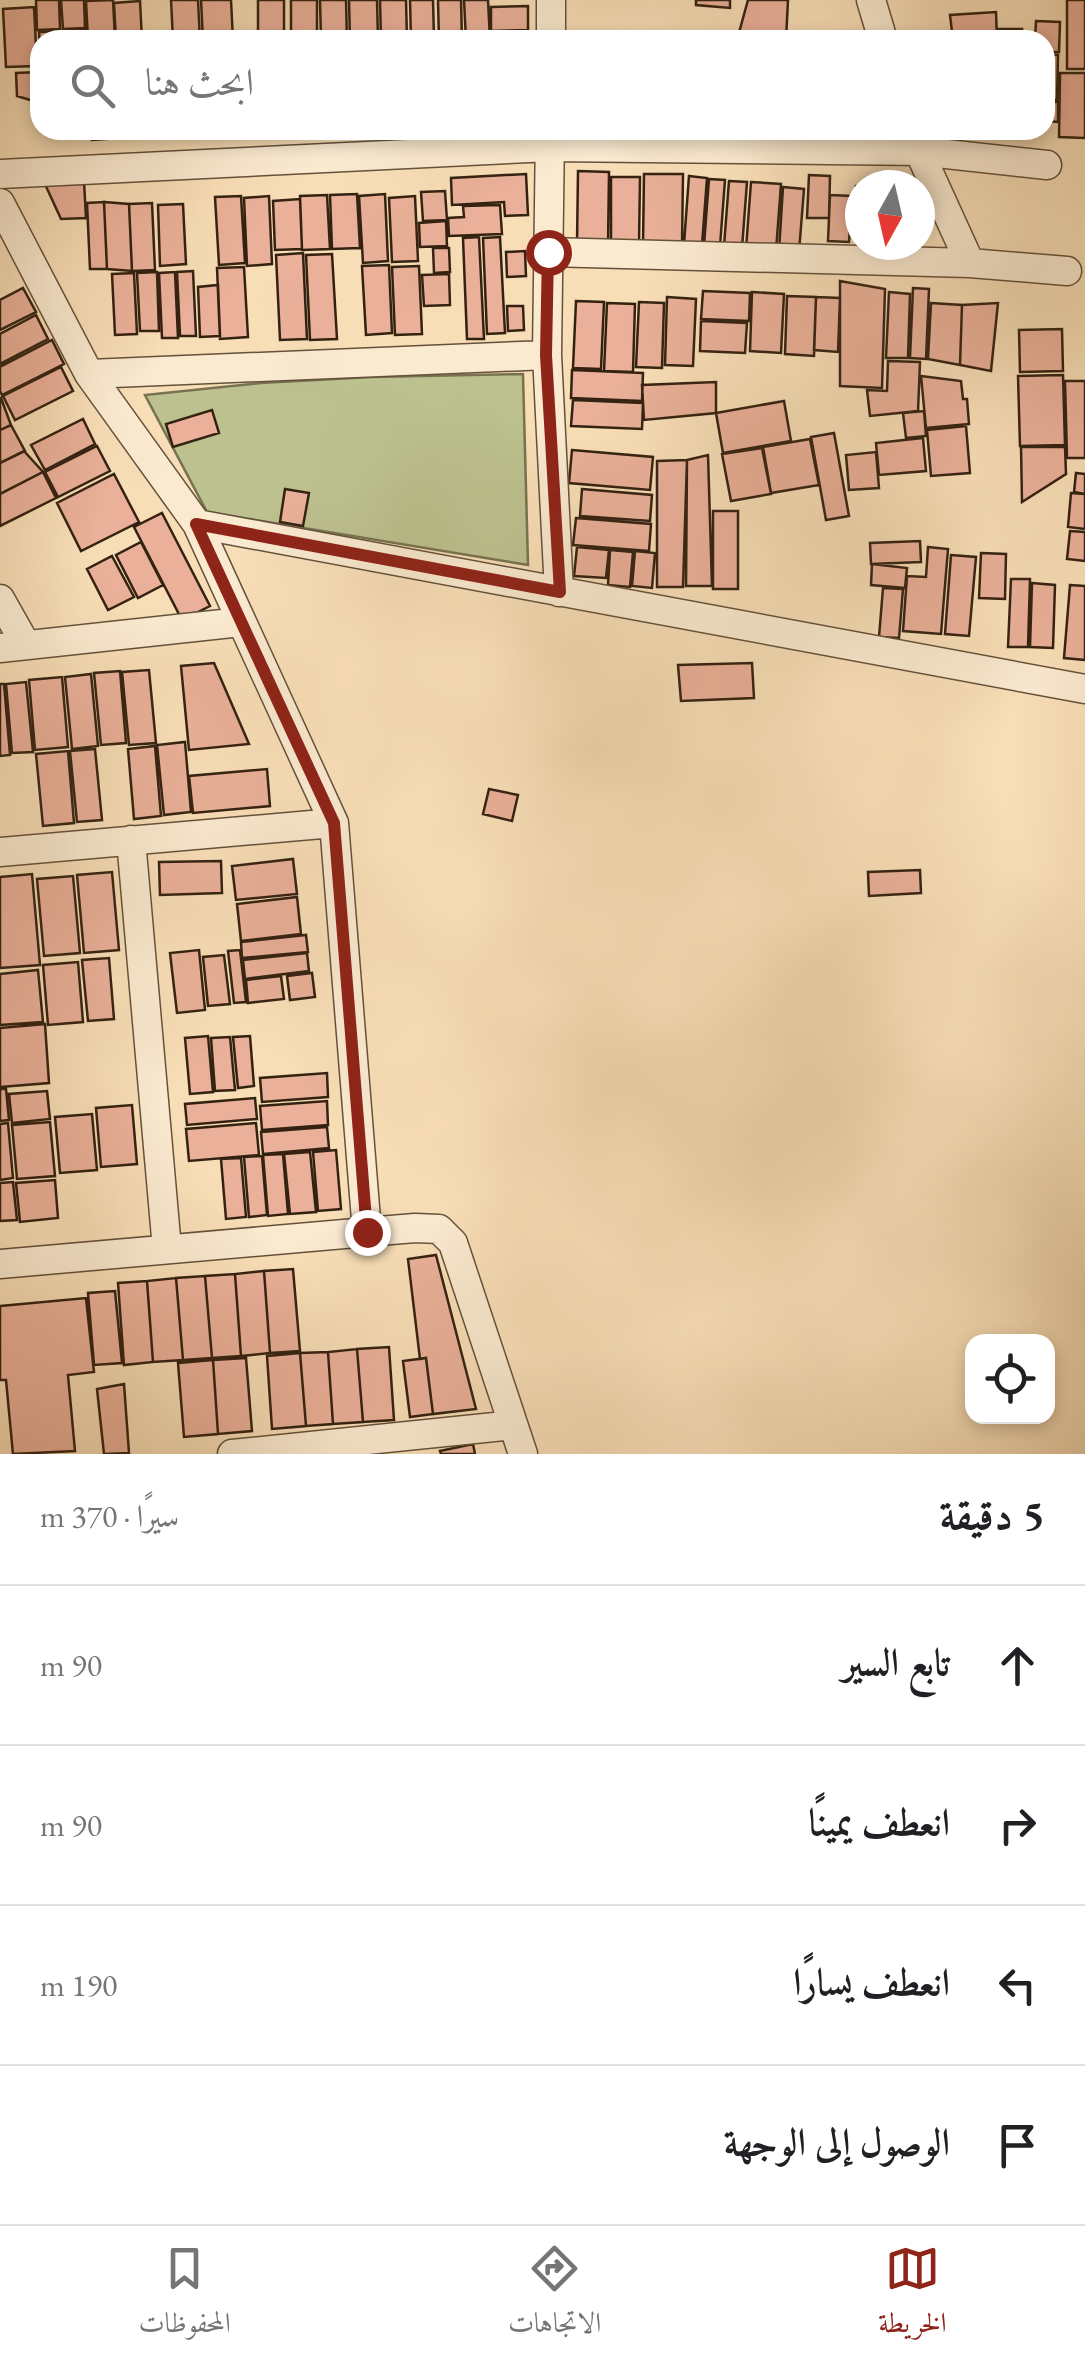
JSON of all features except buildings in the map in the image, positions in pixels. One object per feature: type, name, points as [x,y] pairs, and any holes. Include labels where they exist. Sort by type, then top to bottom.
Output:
[{"type":"street","points":[[551,0],[551,30]]},
{"type":"street","points":[[870,0],[880,30]]},
{"type":"street","points":[[0,174],[534,140]]},
{"type":"street","points":[[550,140],[546,355],[560,592]]},
{"type":"street","points":[[916,140],[1047,165]]},
{"type":"street","points":[[916,140],[970,264]]},
{"type":"street","points":[[0,203],[89,374],[196,524],[334,823],[367,1232]]},
{"type":"street","points":[[548,252],[1067,270]]},
{"type":"street","points":[[89,374],[546,355]]},
{"type":"street","points":[[196,524],[1085,689]]},
{"type":"street","points":[[0,599],[13,646],[241,622]]},
{"type":"street","points":[[0,852],[334,823]]},
{"type":"street","points":[[131,840],[168,1249]]},
{"type":"street","points":[[0,1264],[415,1228],[438,1230],[453,1243],[523,1454]]},
{"type":"street","points":[[232,1454],[310,1450],[513,1425]]},
{"type":"green space","points":[[523,374],[528,565],[207,512],[145,395],[261,383]]},
{"type":"route","points":[[367,1232],[334,823],[196,524],[560,592],[546,355],[548,252]]}]
